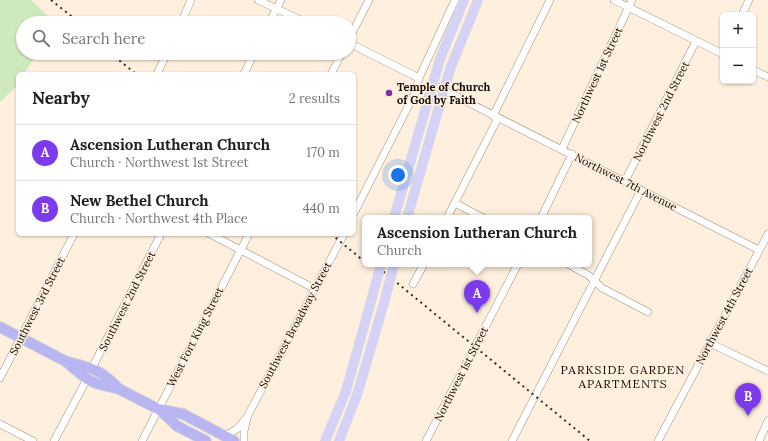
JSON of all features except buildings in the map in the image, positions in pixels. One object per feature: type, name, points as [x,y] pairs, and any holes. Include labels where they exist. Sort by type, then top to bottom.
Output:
[{"type":"highway","points":[[0,327],[64,361],[87,379],[98,384],[119,389],[158,409],[177,426],[206,441]]},
{"type":"highway","points":[[64,361],[92,368],[106,375],[119,389]]},
{"type":"highway","points":[[158,409],[183,414],[229,439]]},
{"type":"main road","points":[[395,215],[432,84],[447,39],[464,0]]},
{"type":"main road","points":[[408,215],[443,89],[458,45],[478,0]]},
{"type":"main road","points":[[325,441],[346,390],[380,267]]},
{"type":"main road","points":[[339,441],[357,395],[393,267]]},
{"type":"street","points":[[184,16],[190,0]]},
{"type":"street","points":[[258,0],[292,16]]},
{"type":"street","points":[[274,16],[281,0]]},
{"type":"street","points":[[356,25],[369,0]]},
{"type":"street","points":[[357,200],[415,93],[419,78],[455,0]]},
{"type":"street","points":[[449,215],[550,0]]},
{"type":"street","points":[[614,0],[630,3],[696,41],[720,53]]},
{"type":"street","points":[[743,12],[749,0]]},
{"type":"street","name":"Northwest 1st Street","points":[[562,149],[630,3]]},
{"type":"street","name":"Northwest 2nd Street","points":[[625,181],[696,41]]},
{"type":"street","points":[[356,46],[419,78]]},
{"type":"street","points":[[158,72],[164,60]]},
{"type":"street","points":[[245,72],[251,60]]},
{"type":"street","points":[[332,72],[338,60]]},
{"type":"street","points":[[756,72],[768,78]]},
{"type":"street","name":"Northwest 7th Avenue","points":[[432,84],[759,250]]},
{"type":"street","points":[[542,215],[572,154]]},
{"type":"street","points":[[512,441],[641,190]]},
{"type":"street","points":[[455,203],[477,215]]},
{"type":"street","name":"Northwest 4th Street","points":[[658,441],[768,234]]},
{"type":"street","name":"Southwest 3rd Street","points":[[0,378],[73,236]]},
{"type":"street","name":"Southwest 2nd Street","points":[[92,368],[160,236]]},
{"type":"street","points":[[214,236],[314,289]]},
{"type":"street","name":"West Fort King Street","points":[[142,441],[248,236]]},
{"type":"street","name":"Southwest Broadway Street","points":[[229,439],[247,417],[343,236]]},
{"type":"street","points":[[413,284],[422,267]]},
{"type":"street","name":"Northwest 1st Street","points":[[426,441],[516,267]]},
{"type":"street","points":[[573,267],[595,281],[602,288],[648,312]]},
{"type":"street","points":[[710,343],[768,371]]},
{"type":"street","points":[[54,441],[87,379]]},
{"type":"street","name":"Southwest Broadway Street","points":[[244,441],[244,431],[247,417]]},
{"type":"street","points":[[759,441],[768,422]]},
{"type":"street","points":[[0,424],[33,441]]},
{"type":"green space","points":[[0,0],[31,0],[48,16],[16,16],[16,60],[33,60],[25,72],[16,72],[16,87],[0,102]]},
{"type":"railway","points":[[51,0],[71,16]]},
{"type":"railway","points":[[119,60],[134,72]]},
{"type":"railway","points":[[333,236],[362,260]]},
{"type":"railway","points":[[378,267],[590,441]]},
{"type":"place","name":"Temple of Church of God by Faith","points":[[389,93]]},
{"type":"place","name":"Ascension Lutheran Church","points":[[477,313]]},
{"type":"place","name":"New Bethel Church","points":[[748,416]]},
{"type":"district","name":"PARKSIDE GARDEN APARTMENTS","points":[[623,377]]}]
